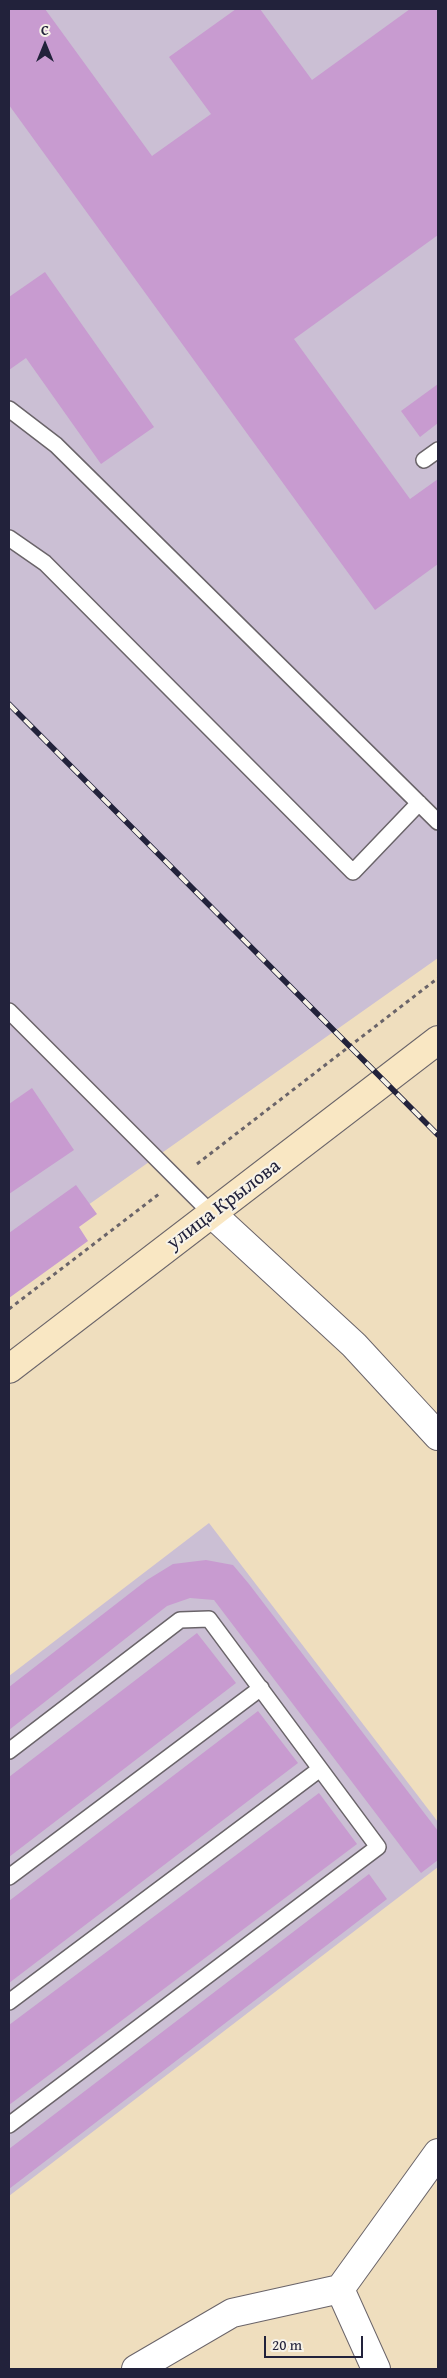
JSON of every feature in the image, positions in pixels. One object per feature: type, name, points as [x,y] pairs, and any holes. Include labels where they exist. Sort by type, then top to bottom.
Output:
[{"type":"street","name":"улица Крылова","points":[[9,1369],[438,1040]]},
{"type":"street","points":[[212,1214],[354,1345],[438,1436]]},
{"type":"street","points":[[136,2369],[232,2313],[340,2288],[438,2153]]},
{"type":"street","points":[[340,2288],[376,2369]]},
{"type":"lane","points":[[9,409],[56,445],[438,822]]},
{"type":"lane","points":[[424,460],[438,450]]},
{"type":"lane","points":[[9,538],[44,563],[353,872],[419,803]]},
{"type":"lane","points":[[9,1011],[212,1214]]},
{"type":"lane","points":[[9,1751],[180,1620],[209,1619],[378,1847],[9,2125]]},
{"type":"lane","points":[[9,1877],[261,1688]]},
{"type":"lane","points":[[9,2002],[320,1769]]},
{"type":"path","points":[[9,1309],[438,978]]},
{"type":"shaded area","points":[[9,9],[438,9],[438,958],[64,1222],[9,1266]]},
{"type":"shaded area","points":[[209,1523],[438,1822],[438,1867],[9,2196],[9,1676]]},
{"type":"building","points":[[9,9],[45,9],[152,156],[211,114],[169,57],[236,9],[260,9],[312,80],[410,9],[438,9],[438,235],[294,339],[410,499],[438,479],[438,564],[375,610],[9,105]]},
{"type":"building","points":[[45,272],[154,427],[101,464],[26,358],[9,370],[9,297]]},
{"type":"building","points":[[438,384],[438,423],[420,437],[401,411]]},
{"type":"building","points":[[32,1088],[74,1150],[9,1194],[9,1104]]},
{"type":"building","points":[[76,1185],[97,1214],[79,1227],[88,1241],[9,1298],[9,1233]]},
{"type":"building","points":[[206,1560],[233,1565],[438,1831],[438,1860],[421,1873],[214,1600],[190,1598],[167,1606],[9,1730],[9,1687],[147,1580],[173,1564]]},
{"type":"building","points":[[197,1633],[236,1683],[9,1857],[9,1777]]},
{"type":"building","points":[[258,1711],[298,1763],[9,1983],[9,1901]]},
{"type":"building","points":[[319,1793],[357,1844],[9,2105],[9,2025]]},
{"type":"building","points":[[369,1874],[387,1899],[9,2189],[9,2149]]},
{"type":"railway","points":[[9,704],[438,1135]]}]
